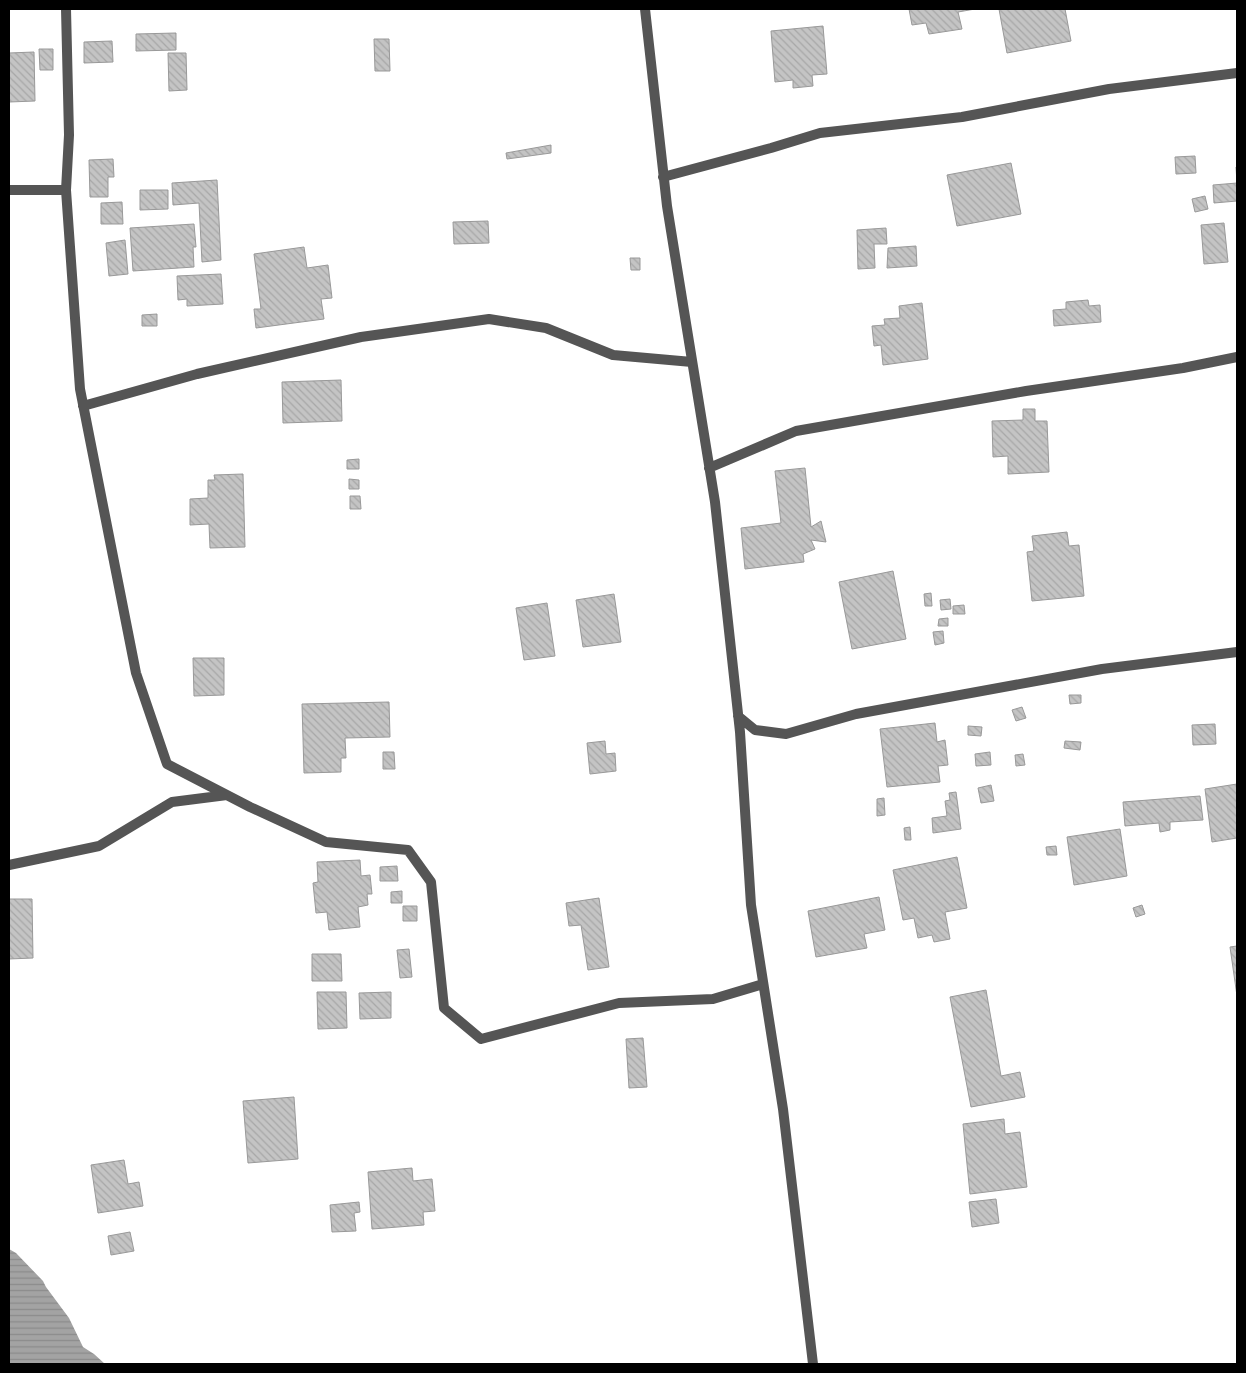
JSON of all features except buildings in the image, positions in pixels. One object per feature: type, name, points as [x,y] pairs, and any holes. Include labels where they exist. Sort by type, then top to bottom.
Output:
[{"type":"street","points":[[66,9],[69,135],[66,190],[80,389],[136,674],[167,764],[326,842],[408,850],[431,882],[444,1008],[481,1039],[619,1004],[713,999],[763,984]]},
{"type":"street","points":[[645,9],[664,177],[715,502],[738,716],[751,905],[783,1109],[813,1364]]},
{"type":"street","points":[[664,177],[820,133],[962,117],[1109,89],[1237,73]]},
{"type":"street","points":[[9,190],[66,190]]},
{"type":"street","points":[[83,406],[197,374],[361,337],[489,319],[546,328],[613,356],[692,362]]},
{"type":"street","points":[[709,468],[796,430],[1026,391],[1183,368],[1237,357]]},
{"type":"street","points":[[738,716],[756,730],[786,734],[856,714],[1093,671],[1237,652]]},
{"type":"street","points":[[9,866],[99,846],[172,802],[228,795]]},
{"type":"shaded area","points":[[9,1249],[16,1253],[43,1281],[69,1318],[83,1347],[105,1364],[9,1364]]}]
